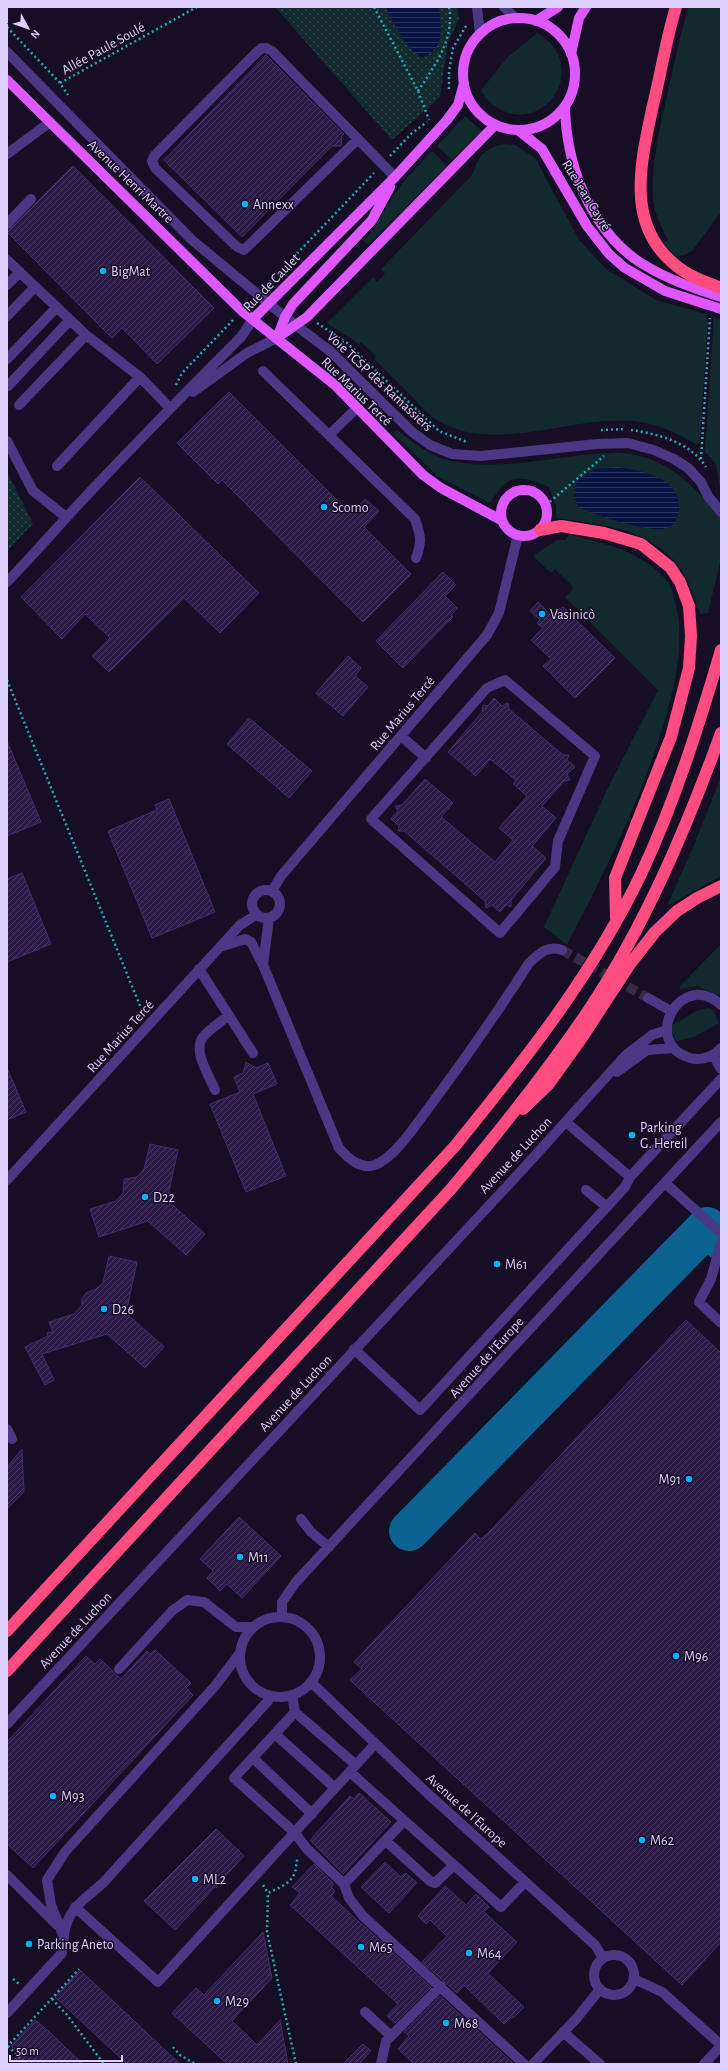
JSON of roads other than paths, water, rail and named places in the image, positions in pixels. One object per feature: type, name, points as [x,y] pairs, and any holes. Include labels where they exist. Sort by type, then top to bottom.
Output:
[{"type":"highway","points":[[676,7],[645,144],[640,180],[641,201],[646,227],[656,244],[668,258],[686,273],[721,288]]},
{"type":"highway","points":[[540,530],[562,526],[604,533],[641,544],[670,567],[680,582],[689,606],[691,636],[689,668],[671,738],[615,878],[616,920]]},
{"type":"highway","points":[[7,1631],[455,1146],[516,1072],[572,995],[642,872],[664,820],[701,718],[721,650]]},
{"type":"highway","points":[[7,1671],[451,1189],[497,1135],[588,1010],[637,927],[672,858],[721,733]]},
{"type":"highway","points":[[497,1135],[548,1085],[581,1039],[630,964],[655,932],[677,911],[697,898],[721,886]]},
{"type":"main road","points":[[536,21],[558,7]]},
{"type":"main road","points":[[571,54],[579,18],[586,7]]},
{"type":"main road","points":[[515,18],[536,21],[551,28],[563,40],[571,54],[575,72],[573,90],[565,106],[556,116],[544,124],[532,129],[518,130],[495,125],[480,115],[469,100],[464,83],[464,65],[467,54],[480,34],[496,23],[515,18]]},
{"type":"main road","name":"Avenue Henri Martre","points":[[7,80],[235,304]]},
{"type":"main road","name":"Rue de Caulet","points":[[253,319],[395,177],[447,120],[458,105],[464,83]]},
{"type":"main road","name":"Rue Jean Cayré","points":[[565,106],[566,139],[576,175],[590,206],[612,237],[635,258],[669,279],[721,297]]},
{"type":"main road","name":"Rue de Caulet","points":[[277,338],[307,317],[495,125]]},
{"type":"main road","name":"Rue Jean Cayré","points":[[518,130],[542,150],[587,226],[609,254],[625,268],[643,280],[665,291],[716,308]]},
{"type":"main road","name":"Rue de Caulet","points":[[277,338],[284,317],[292,304],[372,220],[395,177]]},
{"type":"main road","name":"Rue Marius Tercé","points":[[235,304],[335,385],[423,475],[441,488],[501,520]]},
{"type":"main road","points":[[519,490],[534,491],[540,495],[546,505],[547,516],[545,524],[540,530],[533,534],[518,535],[505,526],[501,520],[502,504],[506,497],[519,490]]},
{"type":"street","points":[[477,7],[480,34]]},
{"type":"street","points":[[504,7],[515,18]]},
{"type":"street","points":[[358,139],[244,250],[238,247],[155,168],[152,161],[155,155],[262,48],[266,48],[272,51],[358,139],[395,177]]},
{"type":"street","name":"Voie TCSP des Ramassiers","points":[[7,52],[192,240],[284,317],[346,365],[412,432],[430,445],[452,454],[481,456],[628,443],[654,450],[674,459],[701,482],[708,496],[721,512]]},
{"type":"street","points":[[7,154],[50,122]]},
{"type":"street","points":[[7,224],[31,199]]},
{"type":"street","points":[[7,260],[86,335],[140,377],[170,408]]},
{"type":"street","points":[[7,285],[20,272]]},
{"type":"street","points":[[7,316],[35,287]]},
{"type":"street","points":[[7,359],[56,307]]},
{"type":"street","name":"Rue de Caulet","points":[[7,582],[43,546],[66,518],[170,408],[241,337],[253,319]]},
{"type":"street","points":[[8,386],[70,320]]},
{"type":"street","points":[[19,405],[86,335]]},
{"type":"street","name":"Rue de Caulet","points":[[170,408],[247,353],[277,338]]},
{"type":"street","points":[[263,371],[415,519],[421,536],[420,546],[416,558]]},
{"type":"street","points":[[56,466],[140,377]]},
{"type":"street","points":[[329,435],[357,408]]},
{"type":"street","points":[[7,441],[33,491],[66,518]]},
{"type":"street","name":"Rue Marius Tercé","points":[[272,891],[281,876],[487,635],[499,613],[518,535]]},
{"type":"street","points":[[505,680],[595,756],[558,841],[555,867],[500,933],[372,820],[426,758],[487,688],[505,680]]},
{"type":"street","points":[[401,736],[426,758]]},
{"type":"street","points":[[261,891],[272,891],[277,894],[281,906],[275,916],[269,918],[256,915],[252,905],[256,894],[261,891]]},
{"type":"street","name":"Rue Marius Tercé","points":[[7,1180],[219,947],[240,925],[256,915]]},
{"type":"street","points":[[263,965],[269,918]]},
{"type":"street","points":[[219,947],[245,939],[251,942],[263,965],[339,1148],[351,1161],[362,1165],[374,1165],[389,1157],[462,1064],[529,963],[543,950],[556,948],[562,950]]},
{"type":"street","points":[[199,969],[253,1053]]},
{"type":"street","points":[[721,1006],[708,997],[697,996],[681,1001],[671,1011],[667,1020],[666,1030],[674,1048],[679,1053],[692,1058],[707,1058],[717,1052],[721,1069]]},
{"type":"street","points":[[648,998],[671,1011]]},
{"type":"street","points":[[215,1090],[200,1054],[199,1045],[206,1033],[229,1016]]},
{"type":"street","points":[[604,1081],[625,1056],[652,1035],[666,1030]]},
{"type":"street","points":[[604,1081],[647,1050],[674,1048]]},
{"type":"street","points":[[354,1350],[420,1410],[607,1207],[625,1187],[630,1177],[721,1079]]},
{"type":"street","name":"Avenue de Luchon","points":[[7,1724],[604,1081]]},
{"type":"street","points":[[566,1122],[630,1177]]},
{"type":"street","name":"Avenue de l'Europe","points":[[282,1616],[282,1602],[328,1547],[721,1122]]},
{"type":"street","points":[[664,1183],[721,1233]]},
{"type":"street","points":[[586,1190],[607,1207]]},
{"type":"street","points":[[721,1243],[711,1279],[699,1302],[721,1323]]},
{"type":"street","points":[[7,1429],[12,1439]]},
{"type":"street","points":[[301,1519],[311,1532],[328,1547]]},
{"type":"street","points":[[119,1669],[172,1611],[187,1600],[204,1602],[236,1627],[251,1627]]},
{"type":"street","points":[[282,1616],[302,1622],[315,1636],[320,1650],[318,1670],[311,1682],[305,1688],[292,1695],[284,1697],[267,1695],[256,1690],[246,1679],[240,1667],[239,1654],[243,1639],[251,1627],[265,1618],[282,1616]]},
{"type":"street","points":[[63,1933],[51,1905],[47,1880],[65,1852],[215,1686],[239,1654]]},
{"type":"street","name":"Avenue de l'Europe","points":[[311,1682],[375,1744],[595,1945],[603,1958]]},
{"type":"street","points":[[7,2013],[62,1954],[63,1933],[68,1916],[103,1883],[268,1701],[267,1695]]},
{"type":"street","points":[[292,1695],[295,1712],[404,1820],[501,1907],[525,1882]]},
{"type":"street","points":[[295,1712],[234,1778],[295,1833],[307,1849],[344,1884],[349,1898],[363,1916],[441,1986],[524,2064]]},
{"type":"street","points":[[275,1734],[336,1788]]},
{"type":"street","points":[[76,1907],[158,1982],[375,1744]]},
{"type":"street","points":[[253,1758],[312,1814]]},
{"type":"street","points":[[344,1884],[386,1841],[404,1820]]},
{"type":"street","points":[[386,1841],[430,1881],[435,1883],[454,1865]]},
{"type":"street","points":[[7,1875],[63,1933]]},
{"type":"street","points":[[616,1955],[626,1959],[633,1968],[634,1979],[629,1988],[618,1994],[610,1994],[600,1989],[594,1976],[595,1969],[603,1958],[616,1955]]},
{"type":"street","points":[[634,1979],[662,1992],[721,2046],[704,2064]]},
{"type":"street","points":[[381,2064],[384,2059],[385,2043],[441,1986]]},
{"type":"street","points":[[533,2064],[600,1989]]},
{"type":"street","points":[[365,2012],[391,2036]]},
{"type":"street","points":[[563,2032],[600,2064]]},
{"type":"tunnel","points":[[562,950],[648,998]]},
{"type":"place","name":"Annexx","points":[[245,204]]},
{"type":"place","name":"BigMat","points":[[103,271]]},
{"type":"place","name":"Scomo","points":[[324,507]]},
{"type":"place","name":"Vasinicò","points":[[542,614]]},
{"type":"place","name":"Parking G. Hereil","points":[[632,1135]]},
{"type":"place","name":"D22","points":[[145,1197]]},
{"type":"place","name":"M61","points":[[497,1264]]},
{"type":"place","name":"D26","points":[[104,1309]]},
{"type":"place","name":"M91","points":[[689,1479]]},
{"type":"place","name":"M11","points":[[240,1557]]},
{"type":"place","name":"M96","points":[[676,1656]]},
{"type":"place","name":"M93","points":[[53,1796]]},
{"type":"place","name":"M62","points":[[642,1840]]},
{"type":"place","name":"ML2","points":[[195,1879]]},
{"type":"place","name":"Parking Aneto","points":[[29,1944]]},
{"type":"place","name":"M65","points":[[361,1947]]},
{"type":"place","name":"M64","points":[[469,1953]]},
{"type":"place","name":"M29","points":[[217,2001]]},
{"type":"place","name":"M68","points":[[446,2023]]}]
